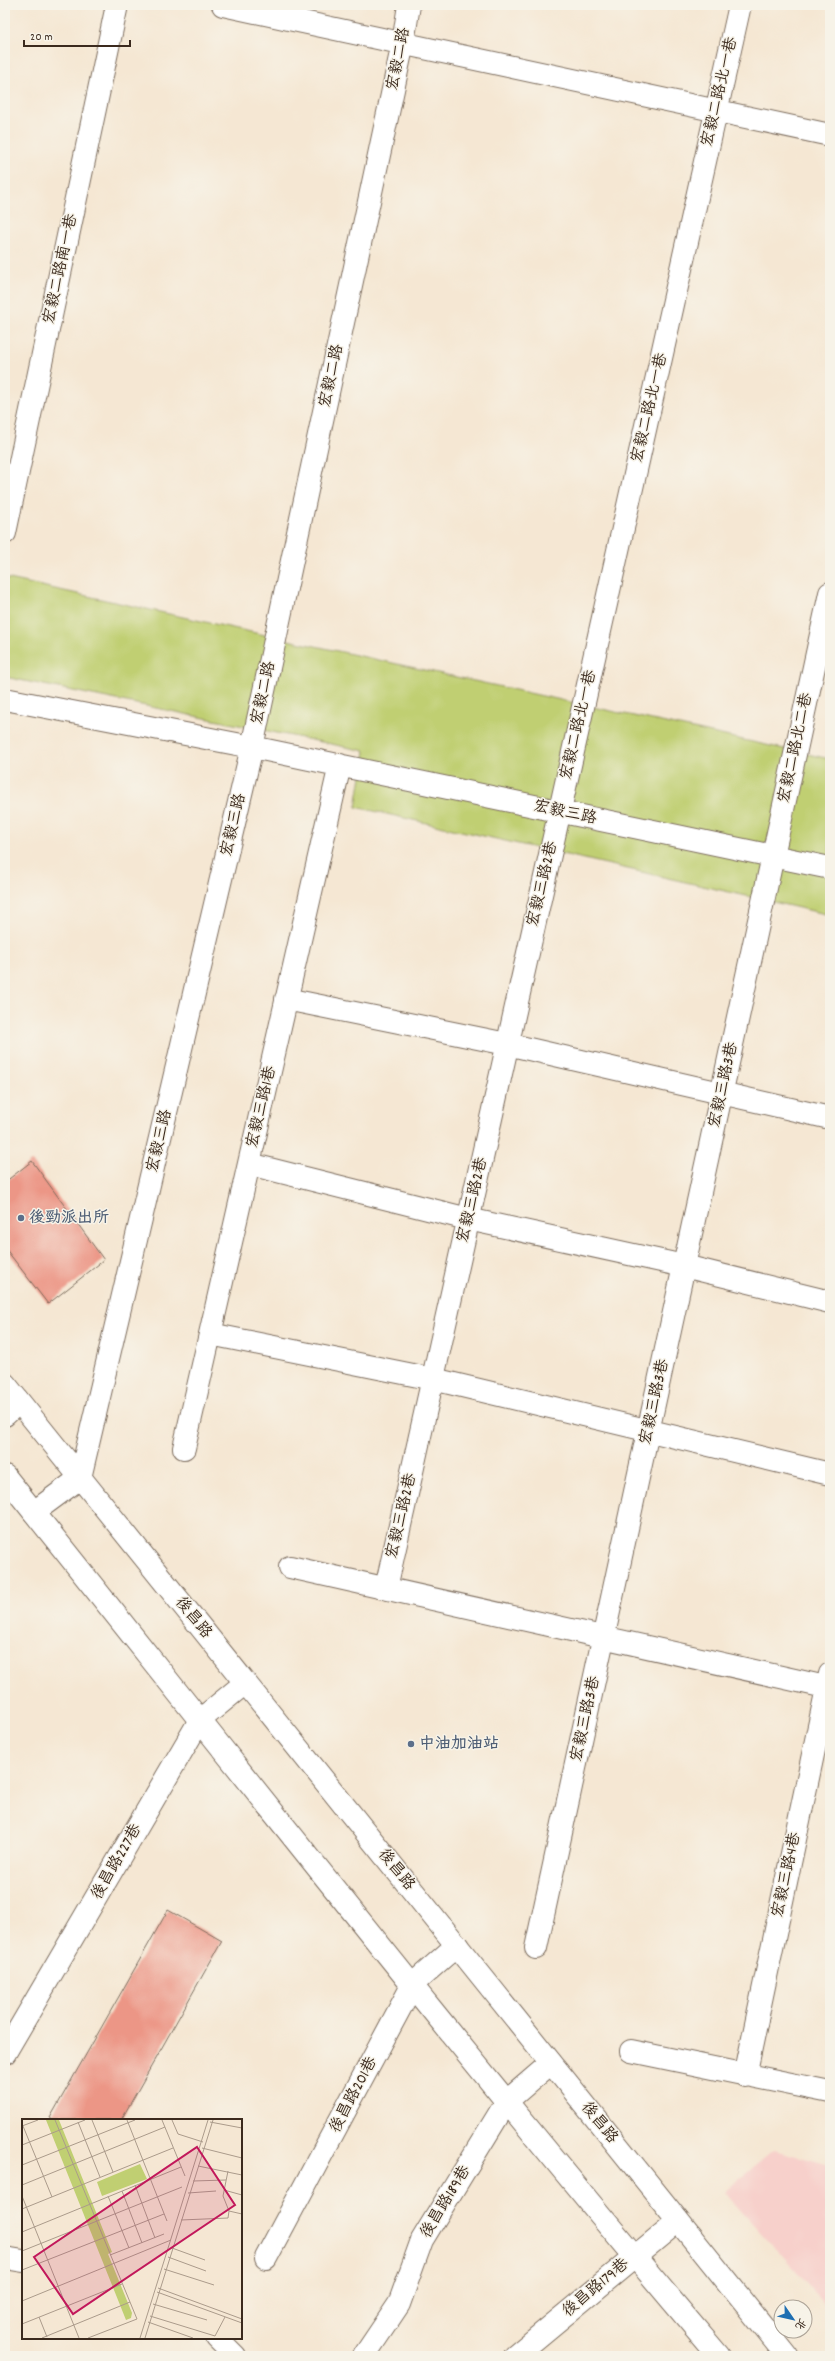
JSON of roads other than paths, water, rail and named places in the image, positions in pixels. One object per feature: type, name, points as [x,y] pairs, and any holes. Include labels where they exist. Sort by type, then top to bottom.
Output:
[{"type":"street","name":"宏毅二路南一巷","points":[[5,533],[116,5]]},
{"type":"street","points":[[223,5],[830,135]]},
{"type":"street","name":"宏毅二路","points":[[252,748],[403,43],[409,5]]},
{"type":"street","name":"宏毅二路北一巷","points":[[560,812],[740,5]]},
{"type":"street","name":"宏毅二路北二巷","points":[[773,856],[830,593]]},
{"type":"street","name":"宏毅三路","points":[[5,699],[340,766],[830,868]]},
{"type":"street","name":"宏毅三路","points":[[80,1478],[252,748]]},
{"type":"street","name":"宏毅三路1巷","points":[[184,1448],[340,766]]},
{"type":"street","name":"宏毅三路2巷","points":[[386,1588],[560,812]]},
{"type":"street","name":"宏毅三路3巷","points":[[536,1948],[773,856]]},
{"type":"street","points":[[286,999],[508,1044],[830,1118]]},
{"type":"street","points":[[249,1164],[468,1219],[684,1266],[830,1302]]},
{"type":"street","points":[[210,1334],[433,1379],[830,1474]]},
{"type":"street","name":"後昌路","points":[[5,1384],[12,1409],[80,1478],[787,2356]]},
{"type":"street","points":[[5,1476],[413,1984],[634,2256],[719,2356]]},
{"type":"street","points":[[34,1512],[80,1478]]},
{"type":"street","points":[[290,1567],[604,1637],[829,1683]]},
{"type":"street","name":"後昌路227巷","points":[[5,2054],[200,1720],[245,1683]]},
{"type":"street","name":"宏毅三路4巷","points":[[745,2076],[829,1683]]},
{"type":"street","name":"後昌路201巷","points":[[266,2258],[413,1984],[457,1945]]},
{"type":"street","points":[[631,2051],[745,2076],[830,2092]]},
{"type":"street","name":"後昌路189巷","points":[[364,2356],[399,2304],[422,2240],[508,2101],[551,2063]]},
{"type":"street","name":"後昌路179巷","points":[[515,2356],[678,2221]]},
{"type":"street","points":[[5,2258],[22,2261]]},
{"type":"place","name":"後勁派出所","points":[[21,1218]]},
{"type":"place","name":"中油加油站","points":[[411,1744]]}]
